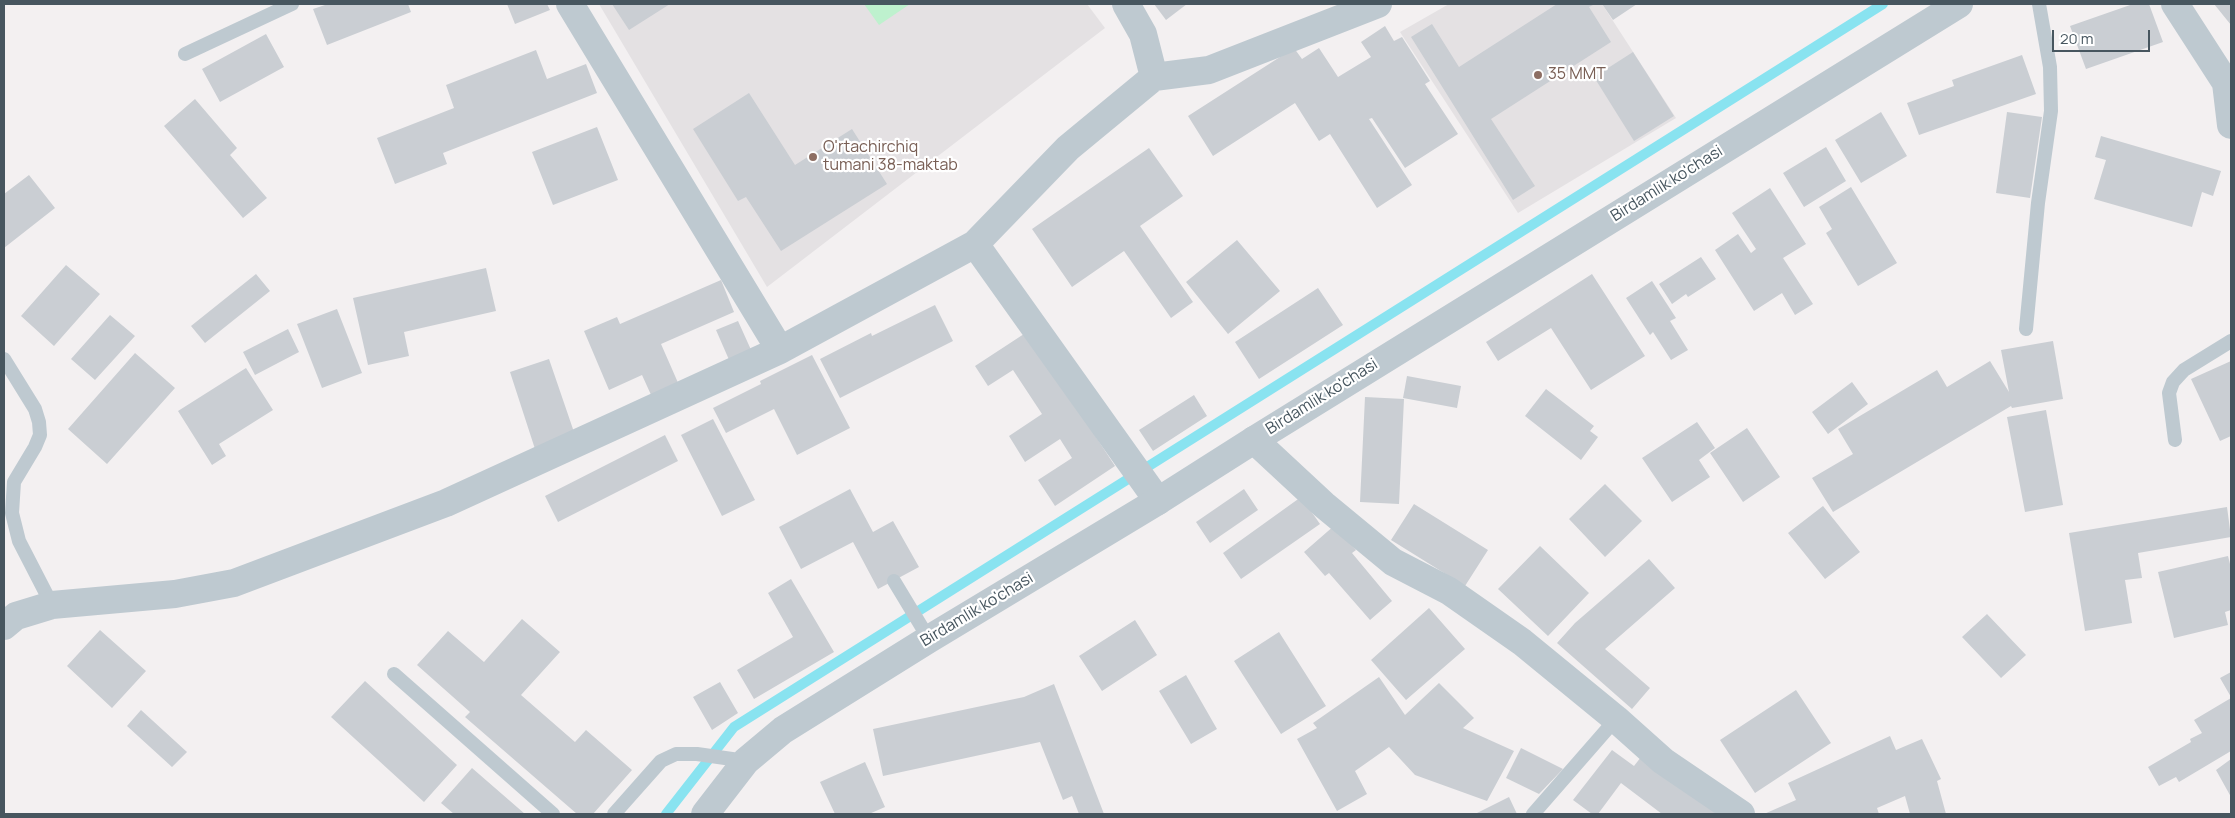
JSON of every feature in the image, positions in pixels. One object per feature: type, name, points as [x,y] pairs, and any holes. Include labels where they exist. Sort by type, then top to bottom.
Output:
[{"type":"street","points":[[570,4],[780,350]]},
{"type":"street","points":[[1126,4],[1144,34],[1154,77]]},
{"type":"street","points":[[4,626],[16,616],[52,605],[175,594],[234,583],[446,504],[780,350],[976,244],[1068,148],[1154,77],[1209,70],[1378,4]]},
{"type":"street","name":"Birdamlik ko'chasi","points":[[705,814],[746,761],[783,730],[929,639],[1158,501],[1959,4]]},
{"type":"street","points":[[2175,4],[2226,83],[2231,124]]},
{"type":"street","points":[[976,244],[1158,501]]},
{"type":"street","points":[[1254,440],[1324,505],[1393,562],[1449,591],[1522,642],[1616,719],[1663,761],[1741,814]]},
{"type":"lane","points":[[185,54],[292,4]]},
{"type":"lane","points":[[2026,329],[2038,203],[2051,111],[2050,68],[2039,4]]},
{"type":"lane","points":[[2175,440],[2169,393],[2173,382],[2184,370],[2231,341]]},
{"type":"lane","points":[[4,359],[35,409],[39,422],[40,434],[35,447],[14,482],[12,513],[19,541],[52,605]]},
{"type":"lane","points":[[894,581],[929,639]]},
{"type":"lane","points":[[394,674],[553,814]]},
{"type":"lane","points":[[1533,814],[1616,719]]},
{"type":"lane","points":[[614,814],[661,761],[676,754],[697,754],[746,761]]},
{"type":"shaded area","name":"O'rtachirchiq tumani 38-maktab","points":[[599,4],[1087,4],[1105,28],[767,287]]},
{"type":"shaded area","name":"35 MMT","points":[[1449,4],[1602,4],[1676,118],[1518,213],[1400,32]]},
{"type":"green space","points":[[864,4],[910,4],[879,25]]},
{"type":"building","points":[[328,4],[408,4],[411,12],[327,45],[313,9]]},
{"type":"building","points":[[507,4],[547,4],[550,10],[515,24]]},
{"type":"building","points":[[612,4],[670,4],[629,30]]},
{"type":"building","points":[[1154,4],[1187,4],[1166,20]]},
{"type":"building","points":[[1557,4],[1595,4],[1589,7],[1611,42],[1491,119],[1535,186],[1513,200],[1411,37],[1432,24],[1459,67]]},
{"type":"building","points":[[1602,4],[1637,4],[1613,20]]},
{"type":"building","points":[[2133,4],[2149,4],[2163,42],[2086,69],[2070,26]]},
{"type":"building","points":[[2214,4],[2231,4],[2231,25]]},
{"type":"building","points":[[1385,26],[1394,41],[1402,37],[1430,81],[1425,84],[1458,134],[1405,168],[1372,118],[1369,119],[1412,185],[1377,208],[1330,134],[1319,141],[1295,103],[1213,156],[1188,116],[1294,48],[1302,59],[1319,48],[1338,77],[1371,57],[1361,42]]},
{"type":"building","points":[[266,34],[284,67],[220,102],[202,69]]},
{"type":"building","points":[[536,50],[547,79],[586,64],[597,93],[443,153],[447,164],[395,184],[377,138],[454,108],[446,85]]},
{"type":"building","points":[[1633,52],[1674,116],[1634,141],[1594,77]]},
{"type":"building","points":[[2022,55],[2036,94],[1919,135],[1907,103],[1954,86],[1952,80]]},
{"type":"building","points":[[749,93],[795,165],[852,129],[887,184],[781,251],[746,197],[738,201],[693,129]]},
{"type":"building","points":[[195,99],[237,148],[230,155],[267,198],[243,218],[164,126]]},
{"type":"building","points":[[1881,112],[1907,156],[1861,183],[1835,140]]},
{"type":"building","points":[[2007,112],[2042,117],[2030,198],[1996,193]]},
{"type":"building","points":[[597,127],[618,180],[553,205],[532,152]]},
{"type":"building","points":[[2101,136],[2221,171],[2213,196],[2202,192],[2192,227],[2094,199],[2106,160],[2095,157]]},
{"type":"building","points":[[1826,147],[1846,181],[1804,207],[1783,173]]},
{"type":"building","points":[[1149,148],[1183,196],[1140,226],[1193,302],[1171,318],[1124,251],[1072,287],[1032,229]]},
{"type":"building","points":[[29,175],[55,208],[4,248],[4,194]]},
{"type":"building","points":[[1851,187],[1897,263],[1858,286],[1826,233],[1832,229],[1819,207]]},
{"type":"building","points":[[1770,188],[1806,244],[1783,258],[1813,304],[1795,315],[1782,293],[1754,311],[1715,250],[1738,234],[1751,253],[1756,249],[1732,213]]},
{"type":"building","points":[[1237,240],[1280,291],[1228,334],[1186,282]]},
{"type":"building","points":[[1701,257],[1716,279],[1688,297],[1686,294],[1672,304],[1659,284]]},
{"type":"building","points":[[66,265],[100,294],[54,346],[21,316]]},
{"type":"building","points":[[486,268],[496,311],[404,332],[409,356],[368,365],[353,298]]},
{"type":"building","points":[[256,274],[270,291],[205,343],[191,326]]},
{"type":"building","points":[[1592,274],[1645,356],[1591,390],[1551,328],[1498,361],[1486,342]]},
{"type":"building","points":[[721,280],[734,312],[661,344],[679,385],[652,397],[642,375],[609,390],[584,331],[617,317],[620,324]]},
{"type":"building","points":[[1652,281],[1676,318],[1670,321],[1688,350],[1671,360],[1653,332],[1650,335],[1626,298]]},
{"type":"building","points":[[1318,288],[1343,325],[1259,379],[1235,342]]},
{"type":"building","points":[[935,305],[953,341],[840,398],[820,359],[871,333],[872,336]]},
{"type":"building","points":[[337,309],[362,373],[322,388],[297,324]]},
{"type":"building","points":[[110,315],[135,336],[95,380],[71,359]]},
{"type":"building","points":[[738,321],[752,352],[730,362],[716,330]]},
{"type":"building","points":[[288,329],[299,352],[255,375],[243,352]]},
{"type":"building","points":[[1027,332],[1115,466],[1055,506],[1038,480],[1072,458],[1060,439],[1025,462],[1009,436],[1042,414],[1013,370],[988,386],[975,366]]},
{"type":"building","points":[[2053,341],[2063,399],[2012,408],[2011,406],[1833,512],[1812,478],[1853,454],[1838,429],[1937,370],[1947,387],[1990,361],[2009,392],[2001,350]]},
{"type":"building","points":[[135,353],[175,388],[107,464],[68,429]]},
{"type":"building","points":[[812,355],[850,428],[797,455],[774,409],[726,433],[713,408],[761,384],[760,381]]},
{"type":"building","points":[[549,359],[575,435],[535,449],[510,372]]},
{"type":"building","points":[[2231,361],[2231,436],[2220,441],[2191,379]]},
{"type":"building","points":[[246,368],[273,410],[219,444],[226,456],[212,465],[178,411]]},
{"type":"building","points":[[1407,376],[1461,386],[1457,408],[1403,398]]},
{"type":"building","points":[[1852,382],[1868,404],[1828,434],[1812,412]]},
{"type":"building","points":[[1546,389],[1594,426],[1590,431],[1598,437],[1581,460],[1525,416]]},
{"type":"building","points":[[1194,395],[1207,416],[1153,451],[1139,430]]},
{"type":"building","points":[[1365,397],[1404,399],[1399,504],[1360,502]]},
{"type":"building","points":[[2046,410],[2063,505],[2025,512],[2007,417]]},
{"type":"building","points":[[713,419],[755,500],[722,516],[681,435]]},
{"type":"building","points":[[1697,422],[1715,448],[1699,460],[1710,477],[1672,502],[1642,458]]},
{"type":"building","points":[[1747,428],[1780,477],[1743,502],[1710,453]]},
{"type":"building","points":[[665,435],[678,461],[558,522],[545,496]]},
{"type":"building","points":[[1605,484],[1642,521],[1605,557],[1569,519]]},
{"type":"building","points":[[850,489],[873,532],[893,521],[919,567],[878,589],[853,542],[801,569],[779,527]]},
{"type":"building","points":[[1244,489],[1258,510],[1210,543],[1196,522]]},
{"type":"building","points":[[1301,497],[1320,524],[1241,579],[1223,553]]},
{"type":"building","points":[[1414,504],[1488,550],[1465,586],[1391,540]]},
{"type":"building","points":[[1823,506],[1860,552],[1825,579],[1788,533]]},
{"type":"building","points":[[2227,507],[2231,537],[2138,553],[2142,578],[2125,580],[2132,623],[2085,631],[2069,533]]},
{"type":"building","points":[[1335,525],[1356,550],[1352,553],[1392,601],[1370,620],[1329,573],[1325,576],[1304,552]]},
{"type":"building","points":[[1540,546],[1589,593],[1548,636],[1498,589]]},
{"type":"building","points":[[2228,556],[2231,568],[2231,610],[2225,612],[2228,625],[2174,638],[2158,572]]},
{"type":"building","points":[[1649,559],[1675,588],[1605,649],[1650,688],[1632,709],[1557,643],[1575,623]]},
{"type":"building","points":[[791,579],[834,652],[754,699],[737,670],[793,637],[768,593]]},
{"type":"building","points":[[1429,608],[1465,649],[1406,700],[1371,660]]},
{"type":"building","points":[[1987,614],[2026,655],[2001,678],[1962,637]]},
{"type":"building","points":[[522,619],[560,652],[521,695],[575,742],[586,730],[632,770],[593,814],[577,814],[465,717],[470,712],[417,665],[448,631],[484,662]]},
{"type":"building","points":[[1135,620],[1157,655],[1102,691],[1079,656]]},
{"type":"building","points":[[100,630],[146,671],[112,708],[67,666]]},
{"type":"building","points":[[1279,632],[1326,706],[1281,734],[1234,661]]},
{"type":"building","points":[[2231,672],[2231,697],[2220,678]]},
{"type":"building","points":[[1186,675],[1217,729],[1191,744],[1159,691]]},
{"type":"building","points":[[1379,677],[1405,715],[1439,683],[1474,718],[1463,728],[1514,751],[1487,801],[1415,775],[1389,747],[1355,771],[1367,794],[1337,811],[1297,739],[1317,728],[1313,723]]},
{"type":"building","points":[[365,681],[457,765],[424,802],[331,717]]},
{"type":"building","points":[[720,682],[738,713],[712,730],[693,697]]},
{"type":"building","points":[[1054,684],[1104,814],[1079,814],[1072,796],[1063,800],[1040,742],[883,776],[873,729],[1024,697]]},
{"type":"building","points":[[1796,690],[1831,743],[1755,793],[1720,740]]},
{"type":"building","points":[[2231,698],[2231,751],[2179,782],[2176,777],[2159,786],[2148,767],[2191,742],[2190,739],[2202,733],[2194,720]]},
{"type":"building","points":[[141,710],[187,752],[172,767],[127,726]]},
{"type":"building","points":[[1890,736],[1896,750],[1922,739],[1941,779],[1937,781],[1946,814],[1910,814],[1905,796],[1877,808],[1879,814],[1764,814],[1796,800],[1788,783]]},
{"type":"building","points":[[1521,748],[1563,769],[1539,794],[1506,778]]},
{"type":"building","points":[[1612,750],[1634,766],[1641,757],[1717,814],[1662,814],[1621,783],[1598,814],[1592,814],[1573,800]]},
{"type":"building","points":[[2231,759],[2231,797],[2216,770]]},
{"type":"building","points":[[865,762],[885,807],[869,814],[835,814],[820,782]]},
{"type":"building","points":[[472,768],[525,814],[454,814],[441,803]]},
{"type":"building","points":[[1509,797],[1517,814],[1475,814]]},
{"type":"waterway","points":[[666,814],[734,727],[1883,4]]},
{"type":"place","name":"35 MMT","points":[[1538,75]]},
{"type":"place","name":"O'rtachirchiq tumani 38-maktab","points":[[813,157]]}]
